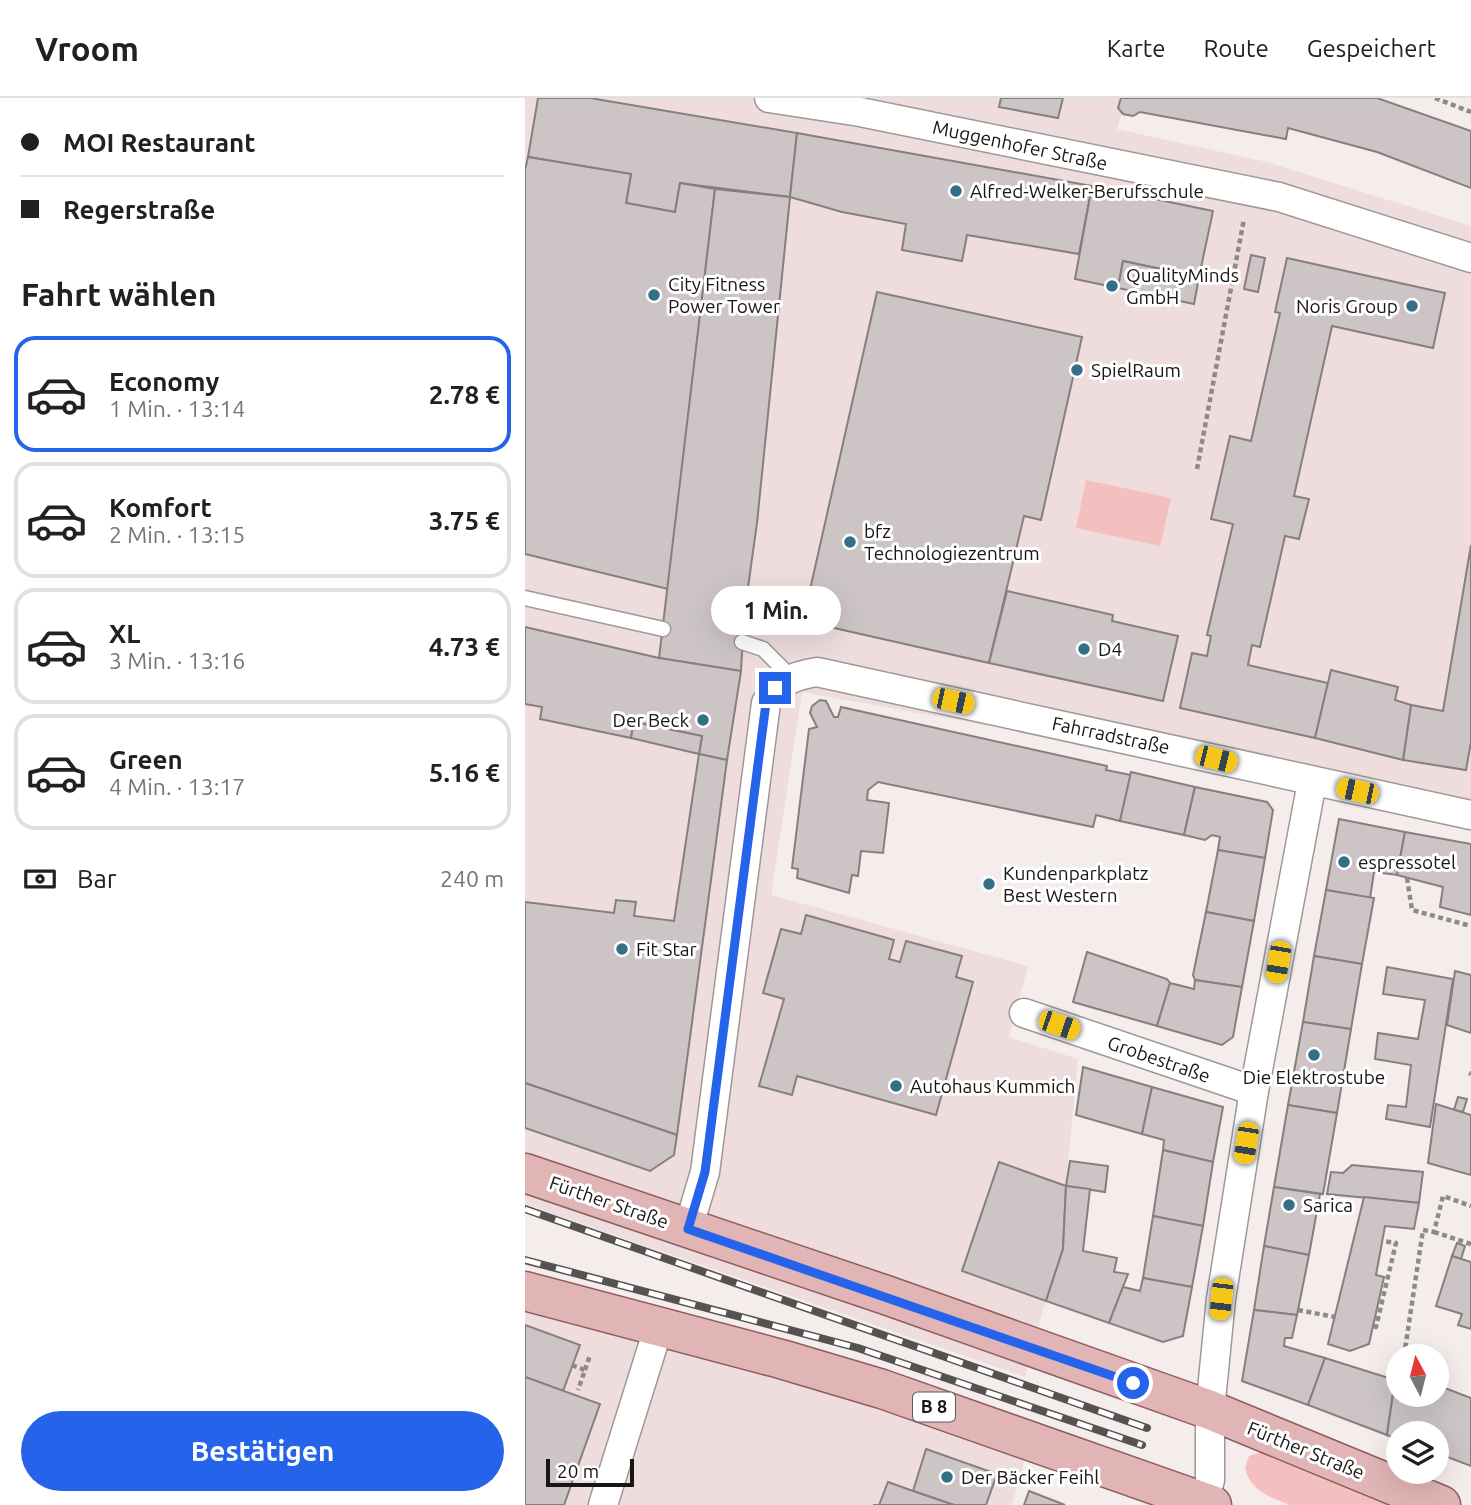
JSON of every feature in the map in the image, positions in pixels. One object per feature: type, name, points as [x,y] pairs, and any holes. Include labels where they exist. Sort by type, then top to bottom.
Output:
[{"type":"main road","name":"Fürther Straße","points":[[525,1173],[886,1295],[1210,1410],[1441,1505]]},
{"type":"main road","name":"B 8","points":[[525,1291],[882,1389],[1207,1504]]},
{"type":"street","name":"Muggenhofer Straße","points":[[769,98],[860,112],[1249,191],[1382,228],[1471,258]]},
{"type":"street","name":"Fahrradstraße","points":[[791,677],[817,672],[1144,741],[1312,782],[1471,815]]},
{"type":"street","points":[[688,1229],[705,1172],[766,703],[775,688],[791,677]]},
{"type":"street","points":[[1207,1504],[1210,1480],[1210,1410],[1221,1299],[1254,1091],[1312,782]]},
{"type":"street","name":"Grobestraße","points":[[1024,1013],[1254,1091]]},
{"type":"street","points":[[603,1505],[659,1326]]},
{"type":"lane","points":[[525,598],[663,629]]},
{"type":"lane","points":[[742,642],[763,649],[791,677]]},
{"type":"path","points":[[1435,98],[1471,112]]},
{"type":"path","points":[[1196,469],[1249,191]]},
{"type":"path","points":[[1407,878],[1412,910],[1471,926]]},
{"type":"path","points":[[1434,1232],[1444,1196],[1471,1206]]},
{"type":"path","points":[[1406,1344],[1423,1230],[1471,1244]]},
{"type":"path","points":[[1374,1326],[1396,1243],[1383,1241]]},
{"type":"path","points":[[1298,1310],[1335,1317]]},
{"type":"path","points":[[578,1390],[590,1355]]},
{"type":"path","points":[[572,1365],[585,1370]]},
{"type":"shaded area","points":[[525,98],[1126,98],[1117,129],[1267,162],[1471,226],[1471,813],[802,692],[771,895],[1028,966],[1009,1037],[1078,1059],[1060,1246],[1025,1377],[525,1204]]},
{"type":"shaded area","points":[[1086,480],[1171,498],[1160,546],[1076,528]]},
{"type":"shaded area","points":[[525,1273],[1034,1424],[1012,1505],[525,1505]]},
{"type":"shaded area","points":[[1268,1450],[1403,1505],[1290,1505],[1256,1488],[1248,1476],[1245,1468],[1249,1456]]},
{"type":"building","points":[[538,98],[590,98],[797,133],[790,197],[680,183],[675,212],[626,203],[631,174],[528,157]]},
{"type":"building","points":[[1001,98],[1063,98],[1058,118],[999,107]]},
{"type":"building","points":[[1121,98],[1377,98],[1471,131],[1471,188],[1377,152],[1288,128],[1286,139],[1140,112],[1133,116],[1123,114],[1118,108]]},
{"type":"building","points":[[797,133],[1092,186],[1079,254],[967,235],[962,261],[902,250],[906,224],[842,212],[790,197]]},
{"type":"building","points":[[528,157],[631,174],[626,203],[675,212],[680,183],[715,189],[668,589],[525,554],[525,170]]},
{"type":"building","points":[[1092,186],[1213,211],[1199,277],[1123,261],[1118,288],[1075,279]]},
{"type":"building","points":[[715,189],[790,197],[757,523],[744,616],[741,671],[659,658]]},
{"type":"building","points":[[1251,255],[1265,258],[1258,292],[1244,289]]},
{"type":"building","points":[[1287,258],[1445,293],[1433,348],[1332,326],[1294,496],[1309,499],[1299,539],[1285,536],[1260,647],[1252,645],[1248,665],[1328,683],[1315,738],[1180,708],[1192,653],[1207,656],[1211,636],[1207,635],[1233,524],[1211,519],[1230,436],[1251,441],[1280,313],[1275,312]]},
{"type":"building","points":[[1123,261],[1199,277],[1194,304],[1118,288]]},
{"type":"building","points":[[877,292],[1082,337],[1041,520],[1024,516],[989,663],[803,621]]},
{"type":"building","points":[[1471,545],[1471,742],[1466,770],[1403,760],[1411,705],[1443,711]]},
{"type":"building","name":"D4","points":[[1007,591],[1113,615],[1112,621],[1178,636],[1163,701],[989,663]]},
{"type":"building","points":[[525,627],[659,658],[741,671],[727,760],[699,754],[702,736],[634,722],[631,738],[540,719],[542,707],[525,704]]},
{"type":"building","points":[[1331,670],[1398,687],[1395,700],[1411,705],[1403,760],[1315,738]]},
{"type":"building","points":[[820,700],[826,701],[834,717],[838,717],[841,707],[1107,766],[1106,770],[1131,775],[1120,821],[1096,815],[1093,827],[878,782],[868,790],[867,800],[889,803],[883,853],[861,851],[858,876],[852,875],[849,893],[797,878],[798,869],[792,868],[809,729],[817,727],[810,713],[812,706]]},
{"type":"building","points":[[634,722],[702,736],[699,754],[631,738]]},
{"type":"building","points":[[699,754],[727,760],[677,1135],[525,1083],[525,902],[614,913],[616,900],[636,902],[634,916],[674,921]]},
{"type":"building","points":[[1131,772],[1195,787],[1184,835],[1120,821]]},
{"type":"building","points":[[1195,787],[1267,802],[1273,810],[1265,858],[1218,850],[1220,837],[1212,835],[1205,840],[1184,835]]},
{"type":"building","points":[[1339,819],[1405,832],[1397,875],[1374,872],[1370,898],[1326,890]]},
{"type":"building","points":[[1405,832],[1471,844],[1471,915],[1440,907],[1443,887],[1397,875]]},
{"type":"building","points":[[1218,850],[1265,858],[1254,921],[1206,912]]},
{"type":"building","points":[[1326,890],[1374,898],[1362,964],[1314,956]]},
{"type":"building","points":[[1206,912],[1254,921],[1242,987],[1195,980],[1193,975]]},
{"type":"building","points":[[806,915],[894,940],[889,959],[900,962],[906,941],[962,956],[956,977],[973,982],[936,1115],[797,1076],[792,1095],[759,1086],[784,999],[763,993],[781,929],[801,934]]},
{"type":"building","points":[[1087,952],[1167,979],[1170,983],[1157,1026],[1073,1002]]},
{"type":"building","points":[[1314,956],[1362,964],[1351,1029],[1303,1022]]},
{"type":"building","points":[[1387,967],[1453,979],[1430,1127],[1386,1119],[1388,1105],[1406,1107],[1411,1065],[1375,1059],[1378,1033],[1418,1039],[1425,1000],[1383,994]]},
{"type":"building","points":[[1455,971],[1471,975],[1471,1033],[1447,1025]]},
{"type":"building","points":[[1195,980],[1242,987],[1233,1037],[1222,1045],[1157,1026],[1170,983],[1194,989]]},
{"type":"building","points":[[1303,1022],[1351,1029],[1337,1113],[1288,1105]]},
{"type":"building","points":[[1083,1067],[1152,1087],[1142,1134],[1076,1115]]},
{"type":"building","points":[[525,1083],[677,1135],[674,1155],[650,1171],[525,1128]]},
{"type":"building","points":[[1152,1087],[1223,1107],[1213,1162],[1163,1150],[1164,1140],[1142,1134]]},
{"type":"building","points":[[1458,1097],[1467,1099],[1463,1112],[1454,1110]]},
{"type":"building","points":[[1436,1104],[1471,1115],[1471,1175],[1428,1163]]},
{"type":"building","points":[[1288,1105],[1337,1113],[1323,1194],[1274,1187]]},
{"type":"building","points":[[1163,1150],[1213,1162],[1203,1226],[1153,1216]]},
{"type":"building","points":[[1070,1161],[1108,1166],[1105,1192],[1066,1186]]},
{"type":"building","points":[[999,1162],[1066,1186],[1063,1249],[1046,1301],[962,1271]]},
{"type":"building","points":[[1352,1165],[1423,1172],[1419,1203],[1327,1194],[1331,1172],[1343,1173]]},
{"type":"building","points":[[1066,1186],[1090,1189],[1083,1251],[1117,1258],[1114,1272],[1128,1274],[1109,1323],[1046,1301],[1063,1249]]},
{"type":"building","points":[[1274,1187],[1320,1194],[1309,1255],[1264,1246]]},
{"type":"building","points":[[1364,1197],[1419,1203],[1414,1229],[1385,1226],[1376,1275],[1384,1277],[1369,1344],[1350,1351],[1328,1344]]},
{"type":"building","points":[[1153,1216],[1203,1226],[1192,1287],[1143,1278]]},
{"type":"building","points":[[1457,1243],[1465,1246],[1461,1259],[1452,1256]]},
{"type":"building","points":[[1264,1246],[1309,1255],[1297,1315],[1254,1310]]},
{"type":"building","points":[[1452,1256],[1471,1262],[1471,1329],[1458,1325],[1462,1314],[1436,1306]]},
{"type":"building","points":[[1143,1278],[1192,1287],[1183,1336],[1163,1342],[1109,1323],[1123,1287],[1140,1291]]},
{"type":"building","points":[[1254,1310],[1297,1315],[1292,1338],[1285,1338],[1284,1346],[1325,1358],[1308,1405],[1242,1381]]},
{"type":"building","points":[[525,1325],[580,1345],[563,1391],[525,1377]]},
{"type":"building","points":[[1325,1358],[1386,1377],[1386,1407],[1391,1407],[1389,1421],[1386,1421],[1386,1435],[1308,1405]]},
{"type":"building","points":[[525,1377],[600,1404],[564,1505],[525,1505]]},
{"type":"building","points":[[1449,1390],[1471,1398],[1471,1466],[1449,1458],[1449,1421],[1389,1421],[1391,1407],[1449,1407]]},
{"type":"building","points":[[926,1449],[997,1474],[986,1505],[954,1505],[913,1491]]},
{"type":"building","points":[[888,1482],[954,1505],[879,1505]]},
{"type":"building","points":[[1029,1491],[1060,1503],[1065,1505],[1024,1505]]},
{"type":"railway","points":[[525,1209],[1147,1428]]},
{"type":"railway","points":[[525,1260],[858,1348],[1142,1445]]},
{"type":"place","name":"Alfred-Welker-Berufsschule","points":[[956,191]]},
{"type":"place","name":"QualityMinds GmbH","points":[[1112,286]]},
{"type":"place","name":"City Fitness Power Tower","points":[[654,295]]},
{"type":"place","name":"Noris Group","points":[[1412,306]]},
{"type":"place","name":"SpielRaum","points":[[1077,370]]},
{"type":"place","name":"bfz Technologiezentrum","points":[[850,542]]},
{"type":"place","name":"D4","points":[[1084,649]]},
{"type":"place","name":"Der Beck","points":[[703,720]]},
{"type":"place","name":"espressotel","points":[[1344,862]]},
{"type":"place","name":"Kundenparkplatz Best Western","points":[[989,884]]},
{"type":"place","name":"Fit Star","points":[[622,949]]},
{"type":"place","name":"Die Elektrostube","points":[[1314,1055]]},
{"type":"place","name":"Autohaus Kummich","points":[[896,1086]]},
{"type":"place","name":"Sarica","points":[[1289,1205]]},
{"type":"place","name":"Der Bäcker Feihl","points":[[947,1477]]},
{"type":"route","points":[[775,688],[766,703],[705,1172],[688,1229],[886,1295],[1133,1383]]}]
